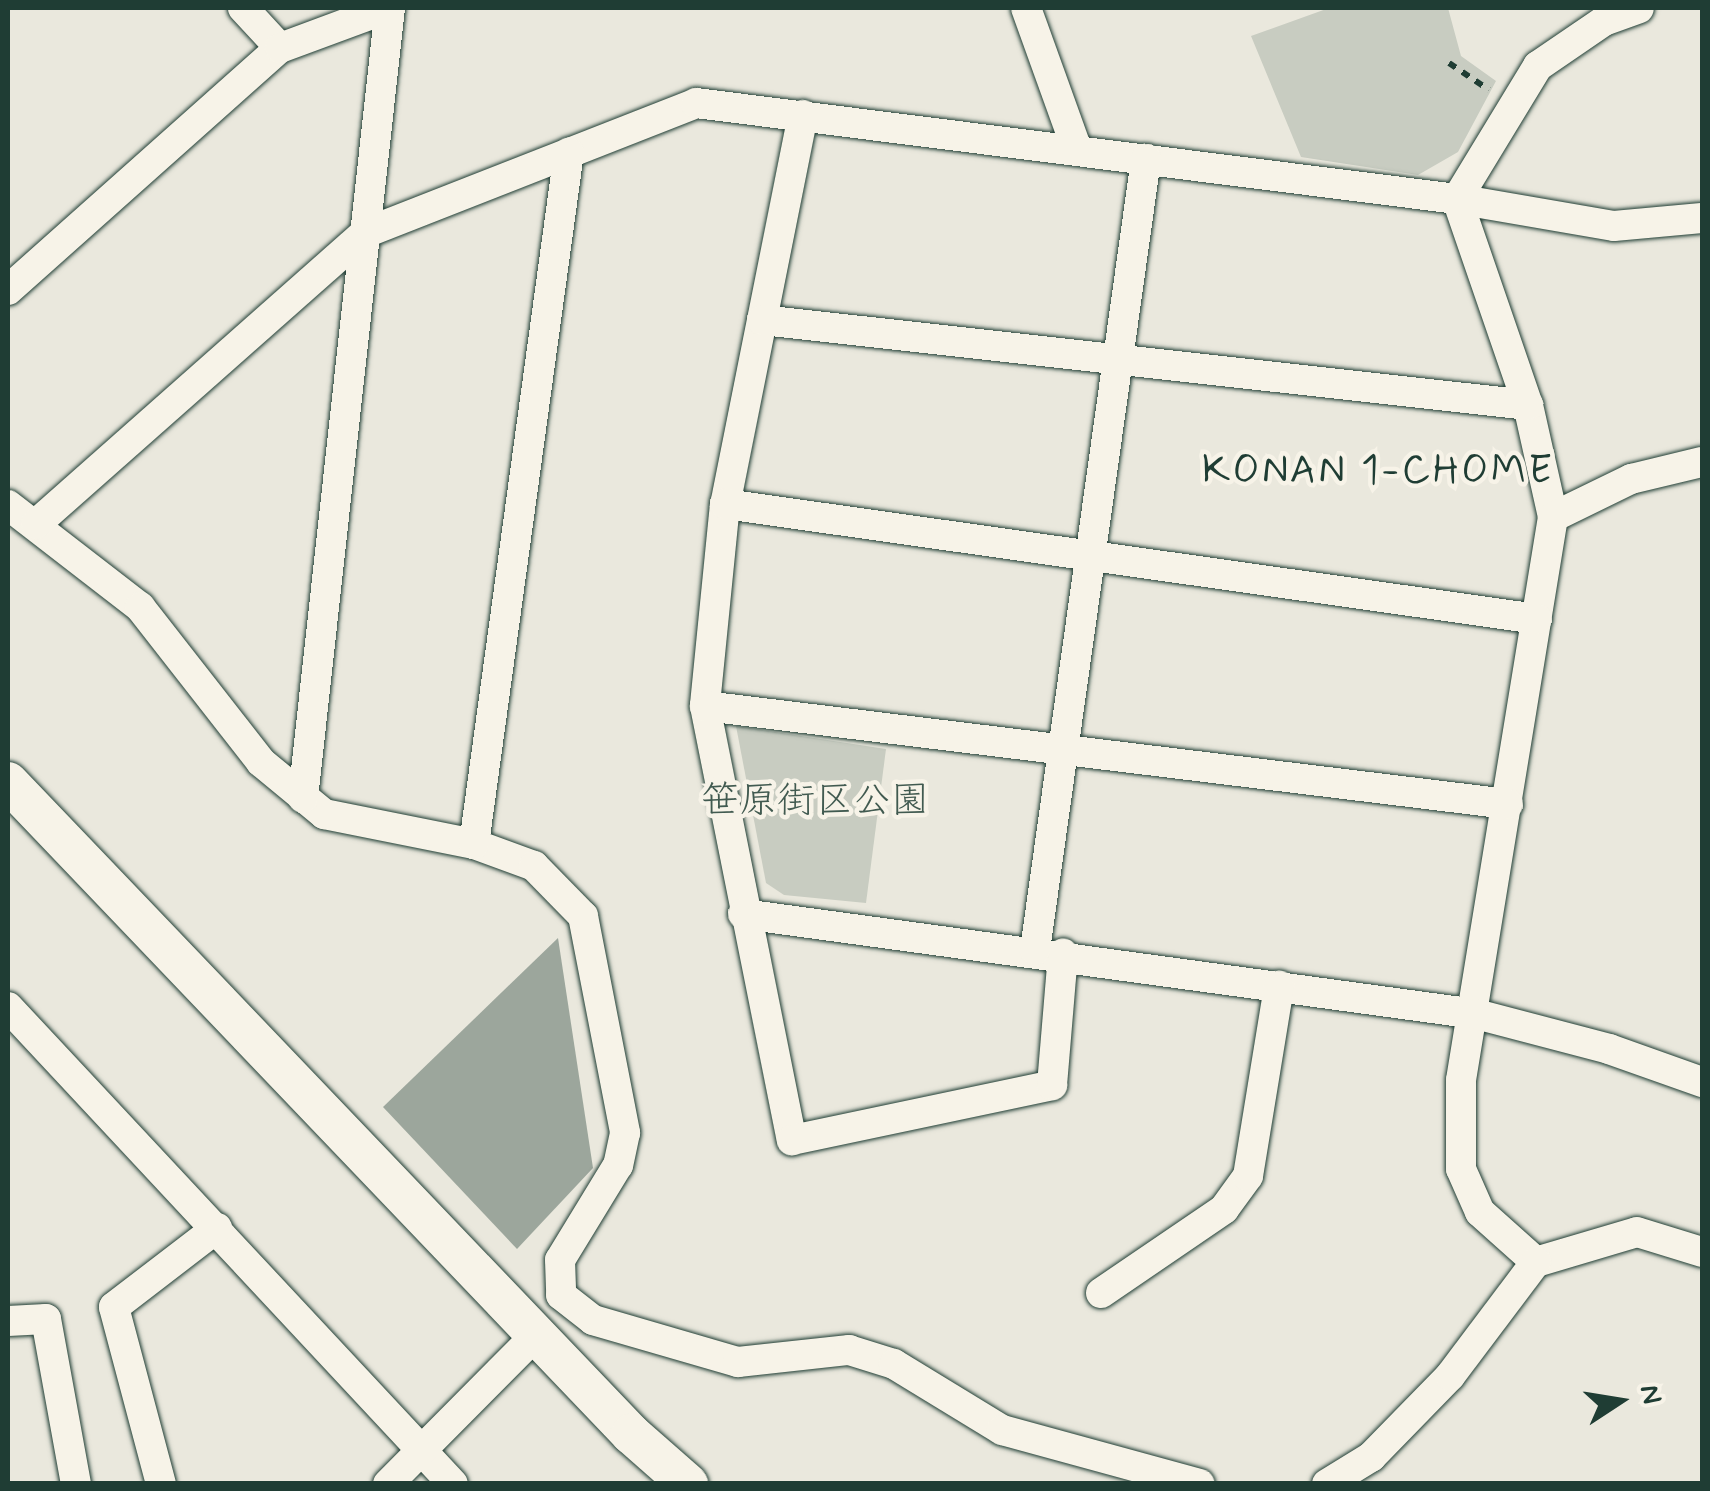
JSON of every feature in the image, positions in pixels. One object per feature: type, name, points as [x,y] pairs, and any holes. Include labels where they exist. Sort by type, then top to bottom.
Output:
[{"type":"street","points":[[243,8],[280,48]]},
{"type":"street","points":[[8,290],[280,48],[389,8],[304,798]]},
{"type":"street","points":[[1026,8],[1077,150]]},
{"type":"street","points":[[1457,199],[1538,66],[1604,21],[1638,8]]},
{"type":"street","points":[[36,524],[365,233],[696,104],[1457,199],[1614,226],[1702,218]]},
{"type":"street","points":[[803,116],[725,504],[705,706],[743,914],[792,1140],[1052,1085],[1049,951],[1062,752],[1146,159]]},
{"type":"street","points":[[474,844],[570,152]]},
{"type":"street","points":[[1457,199],[1528,405],[1552,517],[1476,1014],[1461,1080],[1461,1169],[1480,1212],[1536,1262]]},
{"type":"street","points":[[762,320],[1528,405]]},
{"type":"street","points":[[1552,517],[1631,479],[1702,462]]},
{"type":"street","points":[[8,504],[140,607],[261,762],[324,814],[474,844],[534,866],[583,916],[615,1062],[625,1133],[618,1165],[560,1260],[561,1294],[593,1320],[738,1362],[849,1350],[894,1364],[1002,1430],[1200,1484]]},
{"type":"street","points":[[725,504],[1537,619]]},
{"type":"street","points":[[705,706],[1508,804]]},
{"type":"street","points":[[8,782],[536,1335],[688,1484]]},
{"type":"street","points":[[743,914],[1049,951],[1476,1014],[1609,1048],[1702,1082]]},
{"type":"street","points":[[1101,1294],[1224,1208],[1248,1176],[1279,986]]},
{"type":"street","points":[[8,1007],[424,1446],[453,1484]]},
{"type":"street","points":[[161,1484],[114,1307],[217,1228]]},
{"type":"street","points":[[1327,1484],[1372,1457],[1450,1376],[1504,1296],[1536,1262],[1637,1232],[1702,1252]]},
{"type":"street","points":[[8,1321],[46,1320],[76,1484]]},
{"type":"street","points":[[388,1484],[536,1335]]},
{"type":"path","points":[[1449,63],[1513,107]]},
{"type":"green space","points":[[1329,8],[1448,8],[1461,56],[1496,81],[1458,152],[1418,175],[1301,157],[1251,36]]},
{"type":"green space","name":"笹原街区公園","points":[[736,726],[886,749],[866,903],[784,895],[766,883]]},
{"type":"shaded area","points":[[558,938],[593,1168],[517,1249],[383,1107]]},
{"type":"district","name":"KONAN 1-CHOME","points":[[1378,471]]}]
